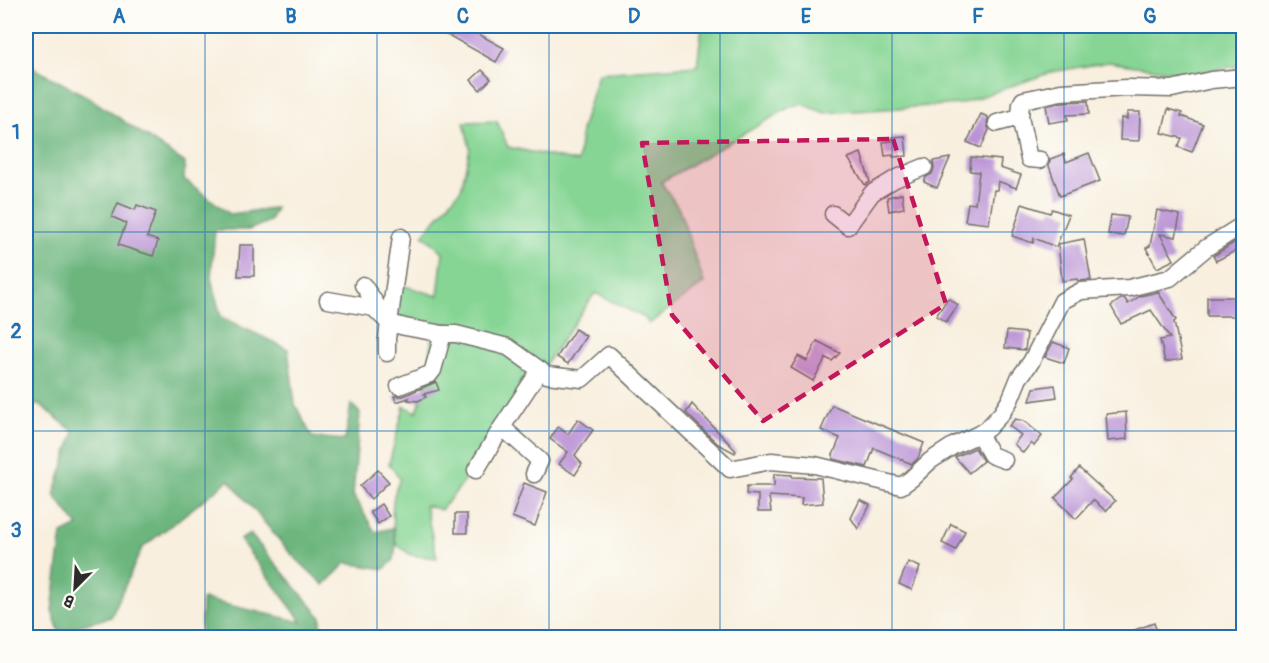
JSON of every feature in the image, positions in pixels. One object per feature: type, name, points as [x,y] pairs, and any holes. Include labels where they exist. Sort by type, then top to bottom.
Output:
[{"type":"street","points":[[1040,160],[1029,159],[1020,117],[1023,100],[1061,92],[1127,87],[1172,89],[1211,80],[1244,77]]},
{"type":"street","points":[[998,123],[1020,117]]},
{"type":"street","points":[[833,214],[848,226],[872,193],[895,179],[924,167]]},
{"type":"street","points":[[328,300],[374,308],[390,323],[443,334],[456,334],[508,347],[547,375],[582,379],[609,355],[730,469],[771,461],[815,465],[901,486],[930,461],[988,428],[1001,414],[1010,400],[1018,378],[1031,362],[1062,301],[1081,291],[1130,288],[1170,278],[1206,248],[1244,224]]},
{"type":"street","points":[[387,353],[401,237]]},
{"type":"street","points":[[363,285],[390,323]]},
{"type":"street","points":[[399,386],[430,374],[443,334]]},
{"type":"street","points":[[476,470],[540,370]]},
{"type":"street","points":[[502,427],[540,461],[534,474]]},
{"type":"street","points":[[979,434],[990,455],[1004,460]]},
{"type":"highlighted area","points":[[893,139],[946,304],[763,421],[672,315],[642,143]]},
{"type":"green space","points":[[702,26],[1243,26],[1243,65],[1188,74],[1109,62],[1052,72],[960,104],[825,113],[802,104],[790,107],[661,182],[679,209],[704,283],[649,324],[645,318],[595,293],[459,488],[441,510],[425,505],[437,558],[411,555],[396,544],[393,503],[400,479],[389,464],[404,406],[417,412],[430,370],[431,332],[389,322],[398,284],[438,296],[443,252],[423,235],[461,189],[470,148],[464,122],[497,121],[508,147],[578,162],[581,131],[598,73],[697,66]]},
{"type":"green space","points":[[26,64],[88,97],[185,163],[184,179],[230,214],[276,208],[270,221],[249,230],[215,230],[211,278],[221,317],[288,349],[295,404],[312,437],[345,440],[351,404],[360,413],[353,495],[375,532],[393,528],[396,544],[394,560],[384,569],[346,563],[324,585],[290,553],[229,480],[142,548],[111,617],[59,631],[52,611],[62,534],[78,526],[54,495],[74,432],[40,405],[26,404]]},
{"type":"green space","points":[[250,534],[321,617],[321,637],[201,637],[202,599],[302,622],[240,540]]},
{"type":"building","points":[[432,26],[464,26],[504,48],[496,62]]},
{"type":"building","points":[[482,70],[491,79],[480,90],[471,80]]},
{"type":"building","points":[[1088,101],[1089,114],[1067,115],[1068,120],[1049,123],[1046,106],[1062,102]]},
{"type":"building","points":[[1168,109],[1182,113],[1181,116],[1203,124],[1192,152],[1178,147],[1182,138],[1162,133]]},
{"type":"building","points":[[1127,112],[1140,112],[1139,141],[1120,140],[1121,118],[1127,119]]},
{"type":"building","points":[[981,114],[988,117],[989,130],[981,148],[967,142]]},
{"type":"building","points":[[905,136],[907,156],[885,156],[883,142],[892,141],[892,137]]},
{"type":"building","points":[[861,153],[870,182],[865,185],[848,158]]},
{"type":"building","points":[[1089,153],[1100,181],[1060,196],[1049,166],[1050,159],[1064,154],[1066,162]]},
{"type":"building","points":[[971,157],[1001,160],[1000,168],[1021,175],[1016,188],[998,181],[997,190],[994,190],[989,224],[965,221],[968,203],[975,204],[979,172],[970,171]]},
{"type":"building","points":[[950,158],[937,188],[924,182],[926,177],[932,174],[933,161]]},
{"type":"building","points":[[902,194],[904,208],[889,211],[887,197]]},
{"type":"building","points":[[118,203],[135,210],[137,205],[156,212],[147,237],[158,241],[153,256],[118,245],[126,223],[112,217]]},
{"type":"building","points":[[1022,204],[1050,213],[1052,209],[1069,215],[1056,247],[1034,238],[1033,243],[1012,236]]},
{"type":"building","points":[[1157,210],[1180,215],[1176,237],[1160,234],[1174,260],[1157,268],[1146,248],[1150,246]]},
{"type":"building","points":[[1111,215],[1128,217],[1124,236],[1108,234]]},
{"type":"building","points":[[1084,239],[1091,280],[1062,281],[1058,244]]},
{"type":"building","points":[[1238,240],[1241,248],[1216,261],[1213,256]]},
{"type":"building","points":[[240,245],[254,245],[254,276],[238,276]]},
{"type":"building","points":[[1158,292],[1176,320],[1174,322],[1182,359],[1165,362],[1160,340],[1170,338],[1151,310],[1121,324],[1111,306],[1121,299],[1125,299],[1128,304],[1140,296]]},
{"type":"building","points":[[1207,297],[1238,297],[1238,316],[1207,316]]},
{"type":"building","points":[[948,298],[958,305],[946,322],[936,316]]},
{"type":"building","points":[[575,329],[586,336],[568,364],[557,357]]},
{"type":"building","points":[[1007,331],[1027,333],[1025,350],[1005,348]]},
{"type":"building","points":[[817,341],[840,353],[832,361],[826,358],[813,381],[791,368],[798,356],[807,361]]},
{"type":"building","points":[[1053,342],[1069,348],[1064,363],[1045,357]]},
{"type":"building","points":[[436,382],[439,390],[424,394],[426,397],[418,401],[408,400],[409,398],[396,402],[394,396],[403,396]]},
{"type":"building","points":[[1055,385],[1057,397],[1030,401],[1034,388]]},
{"type":"building","points":[[692,404],[736,451],[735,453],[718,444],[686,413]]},
{"type":"building","points":[[832,405],[924,443],[918,458],[912,464],[874,448],[867,467],[833,459],[840,438],[821,430]]},
{"type":"building","points":[[1126,412],[1127,439],[1108,441],[1106,414]]},
{"type":"building","points":[[578,419],[593,430],[575,455],[582,464],[575,475],[559,464],[568,452],[550,439],[558,427],[568,434]]},
{"type":"building","points":[[1015,419],[1024,421],[1042,436],[1034,446],[1031,443],[1023,453],[1014,444],[1021,435],[1009,426]]},
{"type":"building","points":[[975,448],[983,461],[969,473],[955,457]]},
{"type":"building","points":[[1079,468],[1115,501],[1106,511],[1093,500],[1076,519],[1055,498],[1073,479],[1071,478]]},
{"type":"building","points":[[378,470],[389,482],[371,499],[360,486]]},
{"type":"building","points":[[774,474],[821,478],[823,503],[801,505],[802,498],[769,496],[771,512],[758,512],[758,495],[746,494],[747,486],[774,486]]},
{"type":"building","points":[[524,483],[547,492],[535,526],[512,517]]},
{"type":"building","points":[[860,500],[870,505],[858,529],[851,518]]},
{"type":"building","points":[[381,504],[389,516],[378,524],[370,512]]},
{"type":"building","points":[[455,514],[467,514],[467,533],[455,533]]},
{"type":"building","points":[[951,524],[965,531],[956,550],[942,543]]},
{"type":"building","points":[[908,562],[920,567],[912,590],[899,584]]},
{"type":"building","points":[[1154,623],[1158,635],[1152,638],[1119,638],[1118,636]]}]
